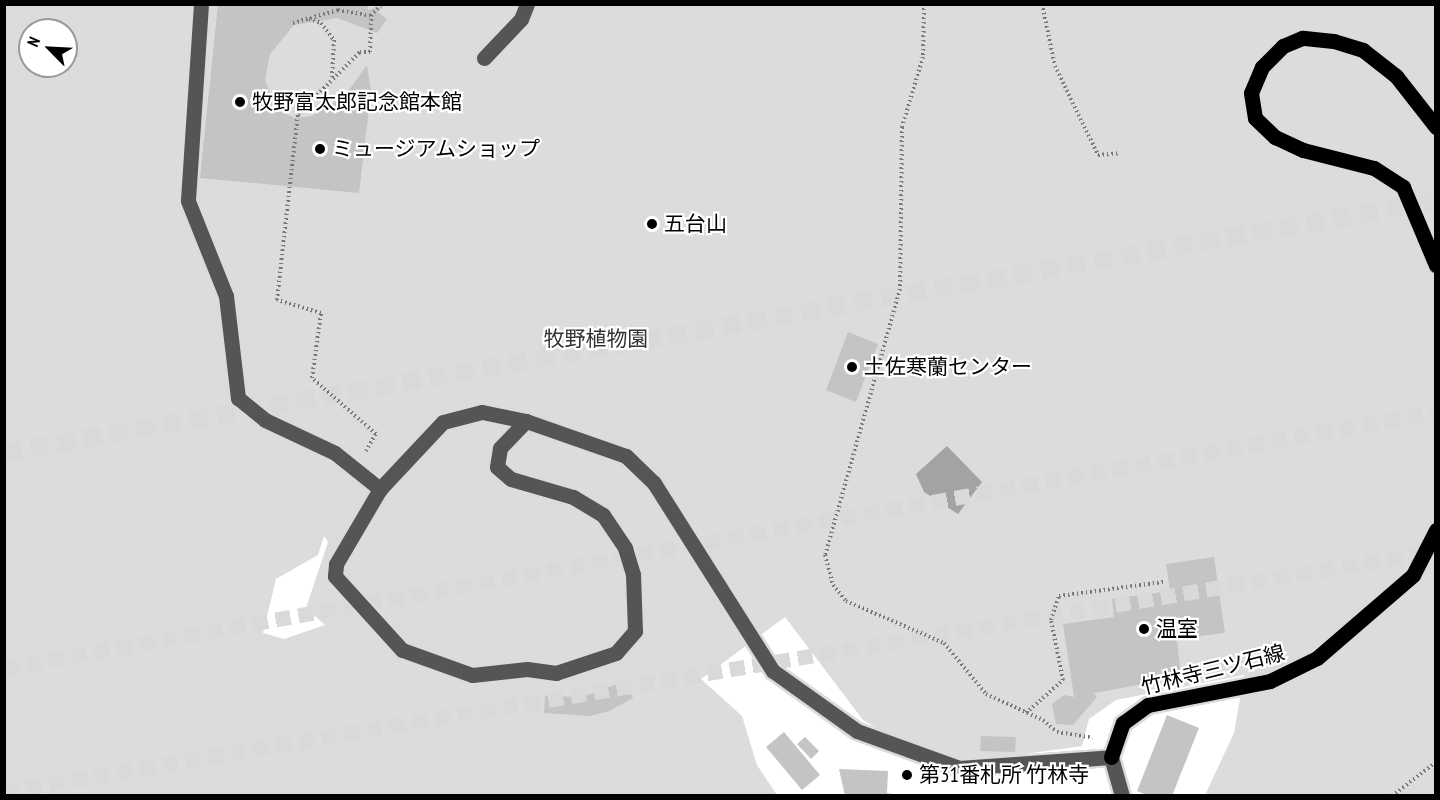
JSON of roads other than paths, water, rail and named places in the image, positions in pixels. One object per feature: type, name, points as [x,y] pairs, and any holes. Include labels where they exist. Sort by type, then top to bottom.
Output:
[{"type":"main road","points":[[1436,127],[1396,76],[1363,50],[1333,41],[1302,38],[1282,46],[1262,66],[1251,93],[1255,118],[1275,137],[1374,168],[1403,187],[1436,265]]},
{"type":"main road","name":"竹林寺三ツ石線","points":[[1112,750],[1129,718],[1155,702],[1270,681],[1317,658],[1413,575],[1436,530]]},
{"type":"street","points":[[201,4],[188,201],[226,296],[238,398],[265,420],[335,453],[380,489]]},
{"type":"street","points":[[484,58],[521,19],[527,4]]},
{"type":"street","points":[[526,421],[500,448],[497,467],[511,479],[573,497],[603,515],[625,548],[633,574],[635,631],[616,653],[590,666],[556,673],[528,669],[472,675],[402,650],[335,576],[336,564],[392,472],[442,422],[482,412],[526,421],[626,456],[654,483],[773,671],[857,731],[959,768],[1112,750],[1122,795]]},
{"type":"tunnel","points":[[4,453],[1436,201]]},
{"type":"tunnel","points":[[4,668],[1436,412]]},
{"type":"tunnel","points":[[4,791],[1436,551]]},
{"type":"place","name":"牧野富太郎記念館本館","points":[[240,102]]},
{"type":"place","name":"ミュージアムショップ","points":[[320,149]]},
{"type":"place","name":"五台山","points":[[652,224]]},
{"type":"place","name":"土佐寒蘭センター","points":[[852,367]]},
{"type":"place","name":"温室","points":[[1144,629]]},
{"type":"place","name":"第31番札所 竹林寺","points":[[907,775]]},
{"type":"park label","name":"牧野植物園","points":[[596,339]]}]
